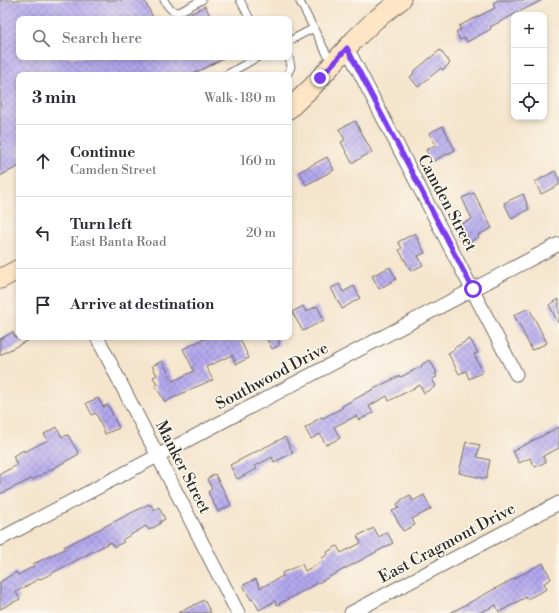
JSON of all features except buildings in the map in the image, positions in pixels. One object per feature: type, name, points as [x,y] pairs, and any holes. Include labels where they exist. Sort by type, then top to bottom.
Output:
[{"type":"street","points":[[292,106],[313,86],[347,48],[395,2]]},
{"type":"street","name":"Camden Street","points":[[347,48],[516,374]]},
{"type":"street","name":"Southwood Drive","points":[[0,539],[559,244]]},
{"type":"street","points":[[0,279],[16,271]]},
{"type":"street","name":"Manker Street","points":[[99,340],[238,613]]},
{"type":"street","name":"East Cragmont Drive","points":[[351,613],[559,504]]},
{"type":"lane","points":[[164,0],[169,8],[176,12],[179,12],[202,0]]},
{"type":"lane","points":[[240,0],[248,16]]},
{"type":"lane","points":[[299,0],[332,64]]},
{"type":"lane","points":[[292,39],[314,28]]},
{"type":"lane","points":[[231,72],[253,60]]},
{"type":"lane","points":[[289,72],[291,68],[290,60]]},
{"type":"route","points":[[320,78],[347,48],[473,289]]}]
